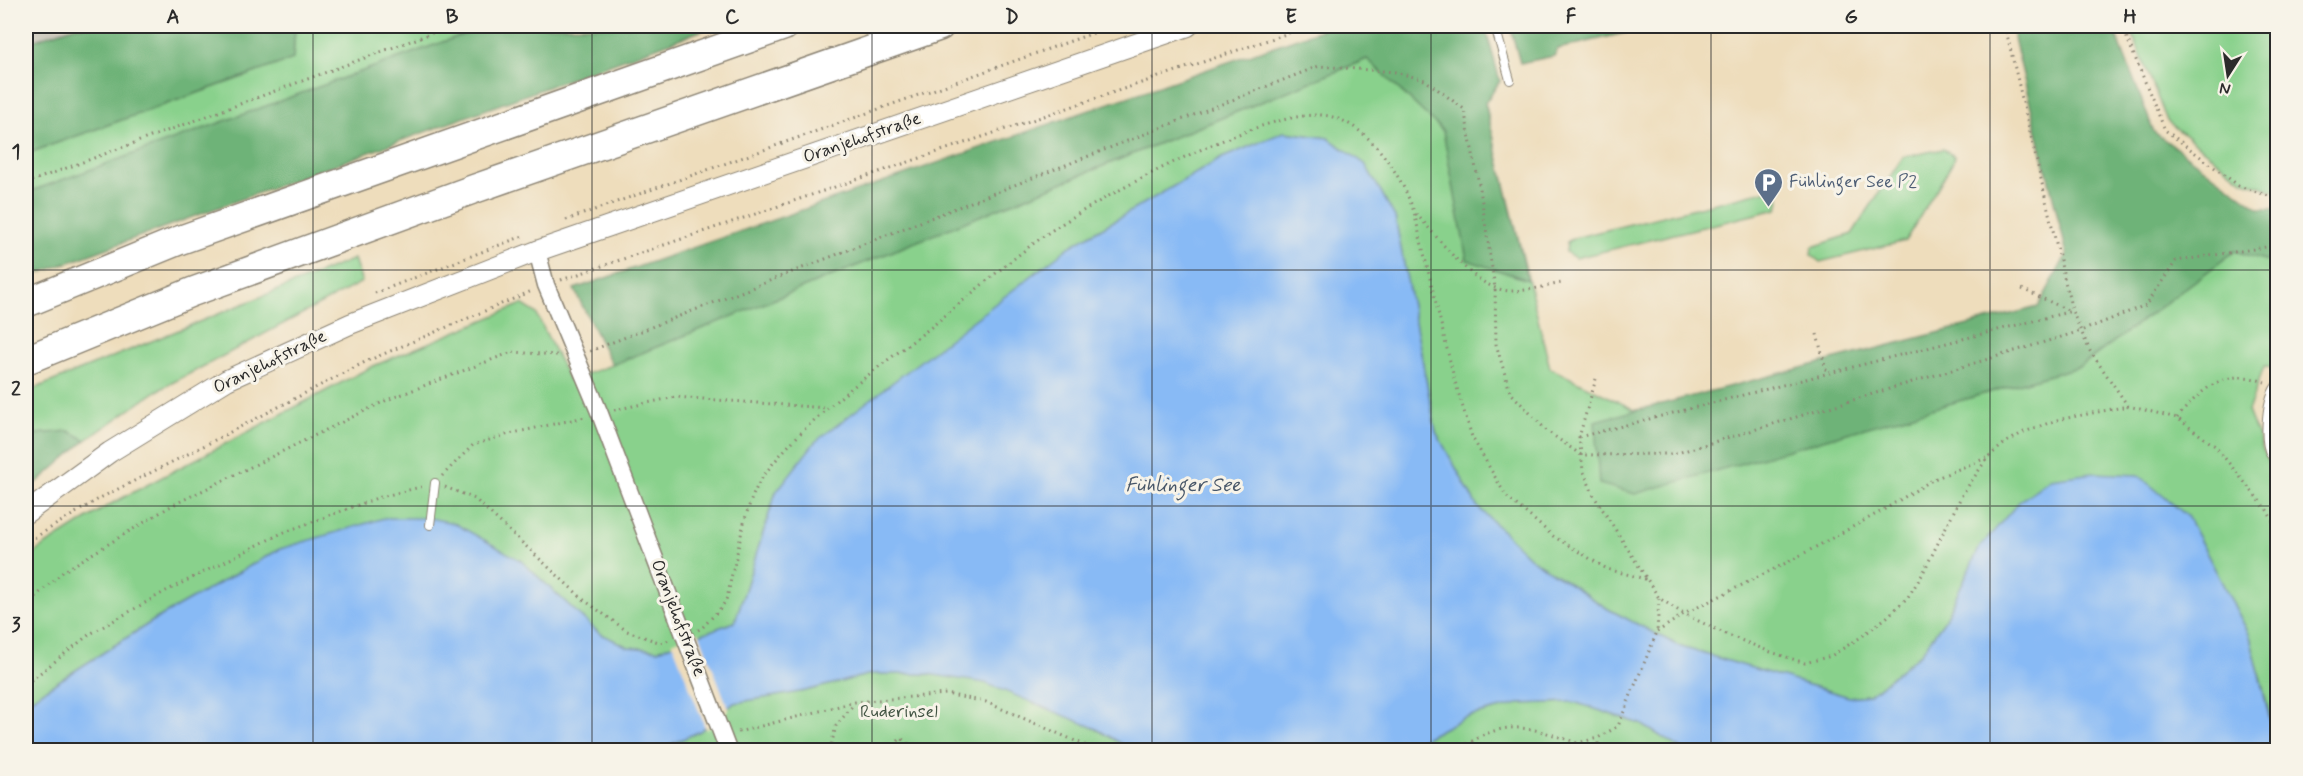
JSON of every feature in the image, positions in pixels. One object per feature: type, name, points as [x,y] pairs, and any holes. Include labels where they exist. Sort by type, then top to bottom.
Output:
[{"type":"highway","points":[[26,303],[180,240],[784,26]]},
{"type":"highway","points":[[26,360],[204,288],[474,189],[940,26]]},
{"type":"highway","points":[[26,285],[46,277],[180,240]]},
{"type":"street","name":"Oranjehofstraße","points":[[26,513],[110,452],[227,380],[350,324],[537,251],[1188,26]]},
{"type":"street","name":"Oranjehofstraße","points":[[537,251],[546,285],[600,414],[729,742]]},
{"type":"lane","points":[[1495,26],[1510,80]]},
{"type":"lane","points":[[2277,385],[2269,400],[2267,427],[2271,455],[2277,462]]},
{"type":"lane","points":[[430,525],[435,483]]},
{"type":"path","points":[[26,183],[451,26]]},
{"type":"path","points":[[26,546],[34,538],[102,497],[367,360],[546,285],[1309,26]]},
{"type":"path","points":[[2005,26],[2072,311],[2090,351],[2127,406]]},
{"type":"path","points":[[2122,26],[2165,130],[2239,186],[2277,200]]},
{"type":"path","points":[[26,605],[64,571],[171,506],[387,400],[512,352],[576,356],[1319,66],[1395,72],[1425,80],[1464,109],[1480,189],[1495,288],[1496,344],[1510,392],[1547,431],[1581,455],[1674,454],[2081,331],[2146,305],[2176,261],[2266,247],[2277,249]]},
{"type":"path","points":[[692,632],[702,628],[726,601],[746,518],[765,474],[790,443],[827,408],[1046,234],[1108,196],[1196,152],[1260,125],[1306,115],[1330,116],[1350,126],[1388,160],[1406,190],[1414,212],[1454,378],[1472,437],[1506,496],[1553,536],[1607,569],[1649,580]]},
{"type":"path","points":[[1414,212],[1476,278],[1495,288],[1512,291],[1562,283]]},
{"type":"path","points":[[2022,289],[2072,311]]},
{"type":"path","points":[[1579,437],[2072,311]]},
{"type":"path","points":[[1817,334],[1827,374]]},
{"type":"path","points":[[2177,418],[2199,394],[2219,380],[2243,376],[2277,385]]},
{"type":"path","points":[[1596,379],[1579,437],[1583,470],[1594,495],[1659,598],[1684,614],[1785,657],[1805,663],[1830,656],[1869,631],[1908,597],[1922,575],[1962,495],[1988,457],[2005,443],[2025,432],[2057,420],[2127,406],[2177,418],[2214,446],[2267,510],[2277,531]]},
{"type":"path","points":[[26,684],[90,634],[166,591],[282,533],[377,498],[435,483],[473,445],[510,434],[675,397],[827,408]]},
{"type":"path","points":[[1658,632],[1684,614],[1788,562],[1880,512],[1934,479],[1988,457]]},
{"type":"path","points":[[435,483],[475,499],[584,600],[627,631],[661,643],[671,639]]},
{"type":"path","points":[[1566,750],[1576,743],[1598,738],[1618,726],[1658,632],[1659,598]]},
{"type":"path","points":[[729,742],[855,702],[946,693],[986,702],[1096,750]]},
{"type":"path","points":[[830,750],[836,726],[855,702]]},
{"type":"path","points":[[1455,750],[1494,731],[1520,729],[1546,732],[1576,743]]},
{"type":"path","points":[[890,750],[901,738],[916,750]]},
{"type":"path","points":[[1598,738],[1598,750]]},
{"type":"path","points":[[702,750],[711,745]]},
{"type":"shaded area","points":[[26,26],[76,26],[26,43]]},
{"type":"green space","points":[[76,26],[295,26],[293,59],[26,154],[26,43]]},
{"type":"green space","points":[[295,26],[487,26],[26,193],[26,154],[293,59]]},
{"type":"green space","points":[[487,26],[714,26],[26,278],[26,193]]},
{"type":"green space","points":[[1332,26],[1485,26],[1500,81],[1485,103],[1528,280],[1467,260],[1443,131],[1367,59],[612,365],[574,289]]},
{"type":"green space","points":[[1510,26],[1653,26],[1558,49],[1554,56],[1520,63]]},
{"type":"green space","points":[[2011,26],[2113,26],[2154,132],[2259,208],[2277,208],[2277,264],[2235,251],[2081,366],[1635,494],[1599,484],[1595,421],[2038,307],[2067,254]]},
{"type":"green space","points":[[2129,26],[2277,26],[2277,192],[2242,180],[2167,121]]},
{"type":"green space","points":[[1367,59],[1485,103],[1550,368],[1635,410],[2081,366],[2235,251],[2277,264],[2277,368],[2264,367],[2248,411],[2277,481],[2277,744],[2250,636],[2187,516],[1980,547],[1944,621],[1920,654],[1869,695],[1849,697],[1681,647],[1608,609],[1530,558],[1477,506],[1436,432],[1395,217],[1365,164],[1328,138],[1285,132],[1222,158],[1069,247],[776,492],[735,622],[658,650],[628,647],[599,633],[520,560],[280,549],[156,619],[26,702],[26,561],[39,549],[109,505],[371,367],[522,304],[536,313],[569,380],[612,365]]},
{"type":"green space","points":[[1943,149],[1954,156],[1952,164],[1905,241],[1820,262],[1811,255],[1812,247],[1852,234],[1903,157]]},
{"type":"green space","points":[[1772,189],[1779,198],[1777,209],[1576,258],[1566,252],[1567,242],[1574,238]]},
{"type":"green space","points":[[354,259],[362,282],[155,392],[86,440],[69,431],[26,435],[26,392]]},
{"type":"green space","points":[[69,431],[86,440],[26,492],[26,435]]},
{"type":"green space","name":"Ruderinsel","points":[[871,674],[943,675],[986,683],[1061,712],[1132,750],[666,750],[669,745],[700,731],[734,703],[805,691]]},
{"type":"green space","points":[[1574,702],[1641,724],[1683,750],[1402,750],[1465,717],[1518,704]]},
{"type":"water","name":"Fühlinger See","points":[[1284,132],[1328,138],[1365,164],[1395,217],[1436,432],[1477,506],[1530,558],[1608,609],[1681,647],[1849,697],[1869,695],[1920,654],[1944,621],[1980,547],[2019,502],[2050,479],[2093,473],[2138,475],[2187,516],[2250,636],[2277,750],[1683,750],[1641,724],[1574,702],[1518,704],[1465,717],[1402,750],[1132,750],[1097,729],[985,683],[928,674],[871,674],[805,691],[734,703],[700,731],[669,745],[666,750],[26,750],[26,702],[156,619],[280,549],[384,518],[429,518],[454,523],[520,560],[599,633],[628,647],[658,650],[735,622],[776,492],[815,442],[1069,247],[1222,158]]},
{"type":"pier","points":[[699,632],[729,710],[706,730],[672,642]]},
{"type":"place","name":"Fühlinger See P2","points":[[1768,208]]}]
